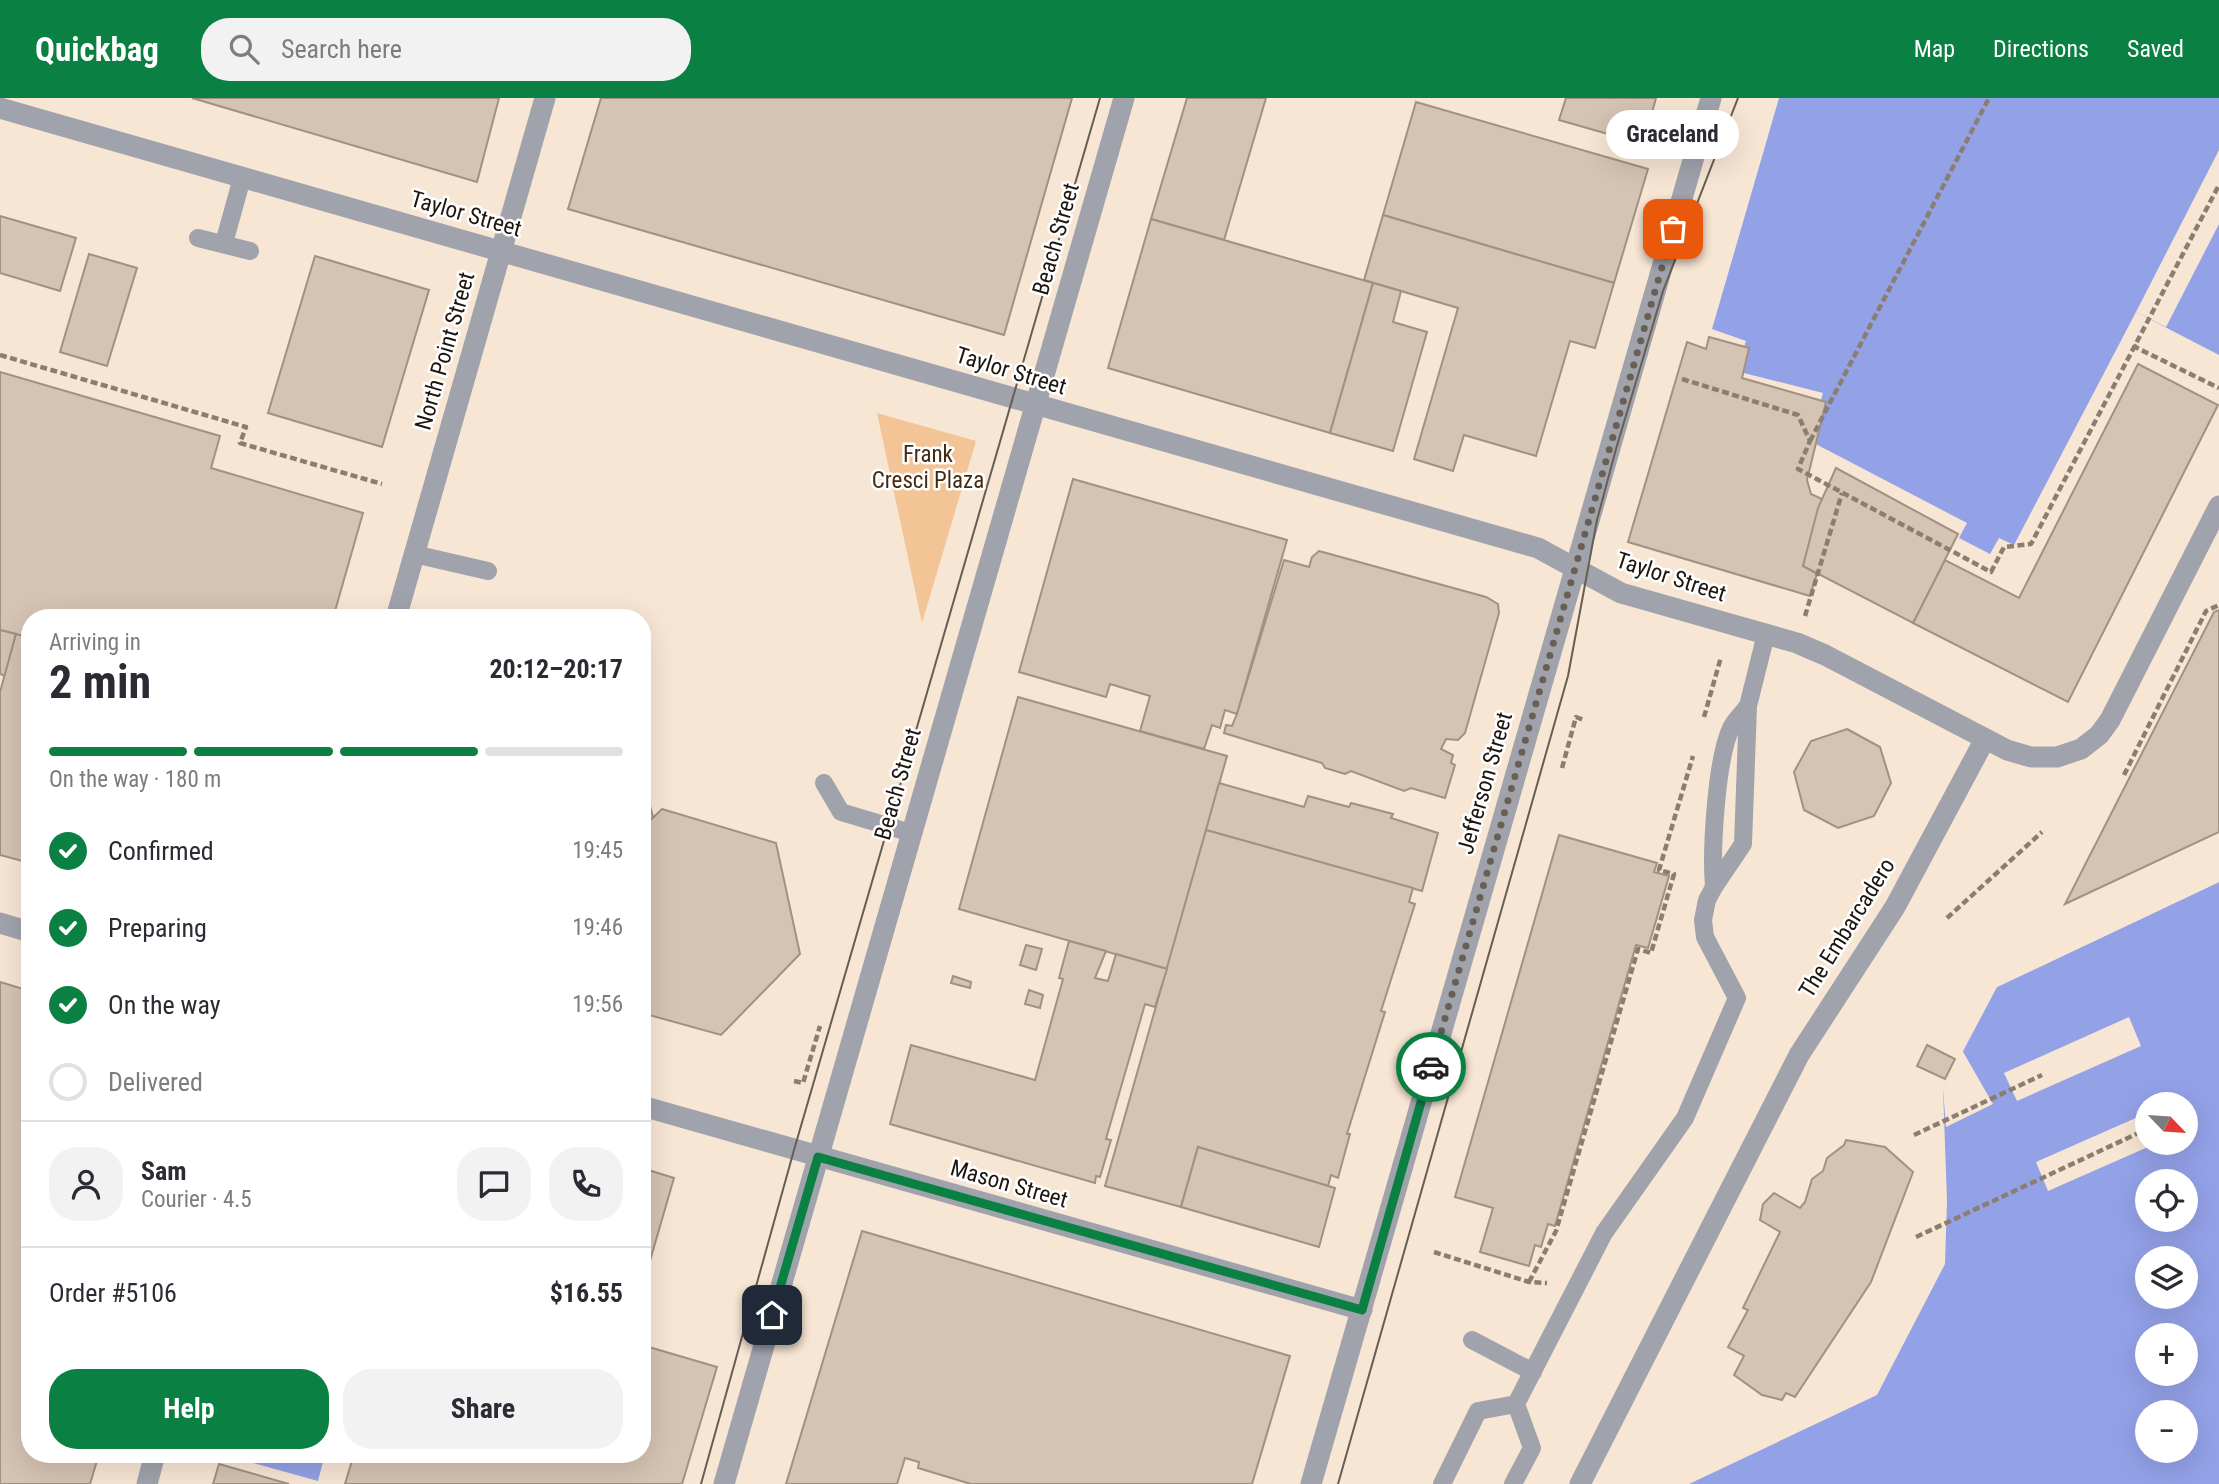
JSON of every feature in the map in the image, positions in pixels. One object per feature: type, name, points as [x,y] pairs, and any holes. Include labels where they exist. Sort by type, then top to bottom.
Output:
[{"type":"street","name":"North Point Street","points":[[399,609],[545,98]]},
{"type":"street","name":"Beach Street","points":[[724,1484],[1124,98]]},
{"type":"street","name":"Jefferson Street","points":[[1311,1484],[1711,98]]},
{"type":"street","name":"Taylor Street","points":[[0,108],[1538,548],[1621,593],[1797,643],[1825,654],[1985,739]]},
{"type":"street","points":[[1985,739],[2031,757],[2057,757],[2081,749],[2099,735],[2110,720],[2219,506]]},
{"type":"street","name":"The Embarcadero","points":[[1580,1484],[1799,1055],[1895,907],[1985,739]]},
{"type":"street","points":[[0,923],[21,929]]},
{"type":"street","name":"Mason Street","points":[[651,1109],[1362,1310]]},
{"type":"street","points":[[147,1484],[153,1463]]},
{"type":"lane","points":[[224,243],[242,178]]},
{"type":"lane","points":[[198,238],[250,251]]},
{"type":"lane","points":[[414,554],[488,571]]},
{"type":"lane","points":[[1513,1484],[1532,1448],[1516,1404],[1604,1233],[1685,1118],[1737,998],[1705,937],[1703,920],[1707,900],[1714,887],[1744,844],[1748,706],[1766,634]]},
{"type":"lane","points":[[1714,887],[1713,844],[1726,742],[1734,723],[1748,706]]},
{"type":"lane","points":[[824,783],[841,812],[911,833]]},
{"type":"lane","points":[[1472,1340],[1533,1371]]},
{"type":"lane","points":[[1442,1484],[1478,1411],[1516,1404]]},
{"type":"path","points":[[1989,98],[1810,441],[1798,469],[1992,572],[2004,547],[2031,544],[2219,185]]},
{"type":"path","points":[[2135,347],[2219,388]]},
{"type":"path","points":[[0,355],[246,427],[240,443],[382,484]]},
{"type":"path","points":[[1682,379],[1798,415],[1810,441]]},
{"type":"path","points":[[1797,643],[1842,493]]},
{"type":"path","points":[[2124,775],[2206,611],[2219,605]]},
{"type":"path","points":[[1700,729],[1721,657]]},
{"type":"path","points":[[1562,768],[1576,717],[1584,720]]},
{"type":"path","points":[[1529,1282],[1556,1231],[1638,949],[1651,953],[1674,874],[1659,870],[1693,753]]},
{"type":"path","points":[[1947,918],[2042,832]]},
{"type":"path","points":[[794,1081],[803,1083],[820,1026]]},
{"type":"path","points":[[1914,1135],[2042,1075]]},
{"type":"path","points":[[1916,1237],[2135,1135]]},
{"type":"path","points":[[1434,1252],[1529,1282],[1578,1285]]},
{"type":"green space","name":"Frank Cresci Plaza","points":[[877,413],[976,441],[922,623]]},
{"type":"water","points":[[1779,98],[2219,98],[2219,355],[2136,312],[2014,545],[1999,538],[1990,554],[1959,538],[1967,523],[1810,441],[1823,393],[1736,371],[1746,341],[1712,329]]},
{"type":"water","points":[[2219,882],[2219,1484],[1689,1484],[1877,1395],[1945,1264],[1947,1201],[1943,1089],[1997,987]]},
{"type":"water","points":[[253,1463],[323,1463],[318,1481]]},
{"type":"pier","points":[[2219,150],[2219,224],[2166,327],[2136,312]]},
{"type":"pier","points":[[2219,879],[2219,882],[1997,987],[1994,985]]},
{"type":"pier","points":[[2129,1017],[2141,1046],[2017,1101],[2004,1073]]},
{"type":"pier","points":[[1962,1050],[1993,1104],[1946,1127],[1943,1089]]},
{"type":"pier","points":[[2135,1118],[2135,1153],[2048,1191],[2036,1162]]},
{"type":"building","points":[[192,98],[499,98],[477,182]]},
{"type":"building","points":[[601,98],[1072,98],[1004,335],[568,209]]},
{"type":"building","points":[[1187,98],[1266,98],[1224,240],[1151,219]]},
{"type":"building","points":[[1566,98],[1656,98],[1643,144],[1559,120]]},
{"type":"building","points":[[1416,102],[1648,169],[1614,283],[1383,215]]},
{"type":"building","points":[[1383,215],[1614,283],[1595,348],[1570,341],[1536,456],[1464,435],[1453,471],[1414,459],[1458,308],[1364,280]]},
{"type":"building","points":[[0,216],[76,238],[60,291],[0,273]]},
{"type":"building","points":[[1151,219],[1373,283],[1330,433],[1108,368]]},
{"type":"building","points":[[89,254],[137,268],[107,366],[60,352]]},
{"type":"building","points":[[315,256],[429,290],[382,447],[268,413]]},
{"type":"building","points":[[1373,283],[1401,291],[1393,322],[1427,332],[1393,451],[1330,433]]},
{"type":"building","points":[[1709,337],[1749,348],[1742,378],[1826,402],[1807,480],[1811,494],[1822,499],[1803,566],[1817,574],[1810,596],[1628,542],[1687,342],[1706,349]]},
{"type":"building","points":[[2138,364],[2218,405],[2068,702],[1913,623],[1945,560],[2019,598]]},
{"type":"building","points":[[0,372],[220,436],[211,468],[363,513],[336,609],[21,609],[21,636],[0,630]]},
{"type":"building","points":[[1836,468],[1958,534],[1913,623],[1803,566],[1818,508]]},
{"type":"building","points":[[1073,479],[1287,540],[1237,714],[1225,710],[1220,728],[1212,725],[1204,749],[1140,731],[1150,696],[1110,684],[1106,697],[1019,672]]},
{"type":"building","points":[[1319,551],[1486,597],[1498,604],[1499,613],[1465,733],[1458,740],[1446,739],[1441,749],[1453,755],[1451,763],[1455,765],[1445,798],[1411,788],[1404,791],[1351,771],[1345,774],[1325,768],[1322,763],[1224,733],[1226,725],[1232,726],[1237,714],[1284,560],[1309,567],[1312,557]]},
{"type":"building","points":[[2219,610],[2219,832],[2065,904],[2214,612]]},
{"type":"building","points":[[0,630],[16,634],[5,676],[0,674]]},
{"type":"building","points":[[16,634],[21,635],[21,861],[0,855],[0,692]]},
{"type":"building","points":[[1018,697],[1227,756],[1167,969],[959,909]]},
{"type":"building","points":[[1847,729],[1880,747],[1891,783],[1874,816],[1838,828],[1804,810],[1794,772],[1811,741]]},
{"type":"building","points":[[1219,783],[1304,807],[1308,796],[1349,807],[1351,803],[1393,814],[1391,818],[1438,833],[1422,891],[1206,830]]},
{"type":"building","points":[[662,809],[776,843],[800,954],[721,1035],[651,1016],[651,819]]},
{"type":"building","points":[[1206,830],[1413,888],[1409,902],[1415,904],[1381,1011],[1385,1012],[1347,1134],[1350,1134],[1338,1178],[1331,1175],[1328,1186],[1198,1147],[1181,1207],[1105,1186]]},
{"type":"building","points":[[1559,835],[1657,863],[1654,872],[1669,876],[1648,948],[1636,945],[1555,1226],[1548,1224],[1541,1247],[1535,1245],[1529,1266],[1480,1252],[1493,1208],[1455,1197]]},
{"type":"building","points":[[1069,941],[1106,951],[1095,978],[1108,981],[1116,954],[1167,969],[1155,1007],[1145,1004],[1106,1139],[1111,1140],[1100,1177],[1096,1176],[1095,1183],[890,1124],[911,1045],[1035,1080],[1063,979],[1059,978]]},
{"type":"building","points":[[1026,945],[1042,949],[1036,970],[1020,965]]},
{"type":"building","points":[[953,976],[971,982],[970,988],[951,983]]},
{"type":"building","points":[[0,982],[21,988],[21,1463],[96,1463],[90,1484],[0,1484]]},
{"type":"building","points":[[1029,990],[1043,995],[1040,1008],[1025,1004]]},
{"type":"building","points":[[1927,1045],[1955,1059],[1945,1079],[1917,1066]]},
{"type":"building","points":[[1846,1140],[1885,1147],[1913,1172],[1871,1282],[1795,1397],[1786,1393],[1782,1400],[1762,1395],[1734,1375],[1744,1356],[1728,1347],[1748,1310],[1743,1308],[1780,1232],[1760,1220],[1763,1204],[1774,1193],[1800,1208],[1805,1202],[1812,1179],[1823,1171],[1827,1158],[1844,1145]]},
{"type":"building","points":[[1198,1147],[1335,1188],[1319,1247],[1181,1207]]},
{"type":"building","points":[[651,1171],[674,1178],[651,1257]]},
{"type":"building","points":[[862,1231],[1290,1356],[1252,1484],[971,1484],[918,1468],[919,1462],[905,1458],[897,1484],[786,1484]]},
{"type":"building","points":[[651,1348],[717,1367],[682,1484],[345,1484],[351,1463],[651,1463]]},
{"type":"building","points":[[219,1464],[289,1484],[213,1484]]},
{"type":"tram line","points":[[701,1484],[794,1150],[1100,98]]},
{"type":"tram line","points":[[1338,1484],[1568,676],[1597,520],[1616,449],[1663,291],[1738,98]]},
{"type":"way so far","points":[[1431,1067],[1673,229]]},
{"type":"place","name":"Graceland","points":[[1673,229]]},
{"type":"route","points":[[772,1315],[818,1157],[1362,1310],[1431,1067]]}]
